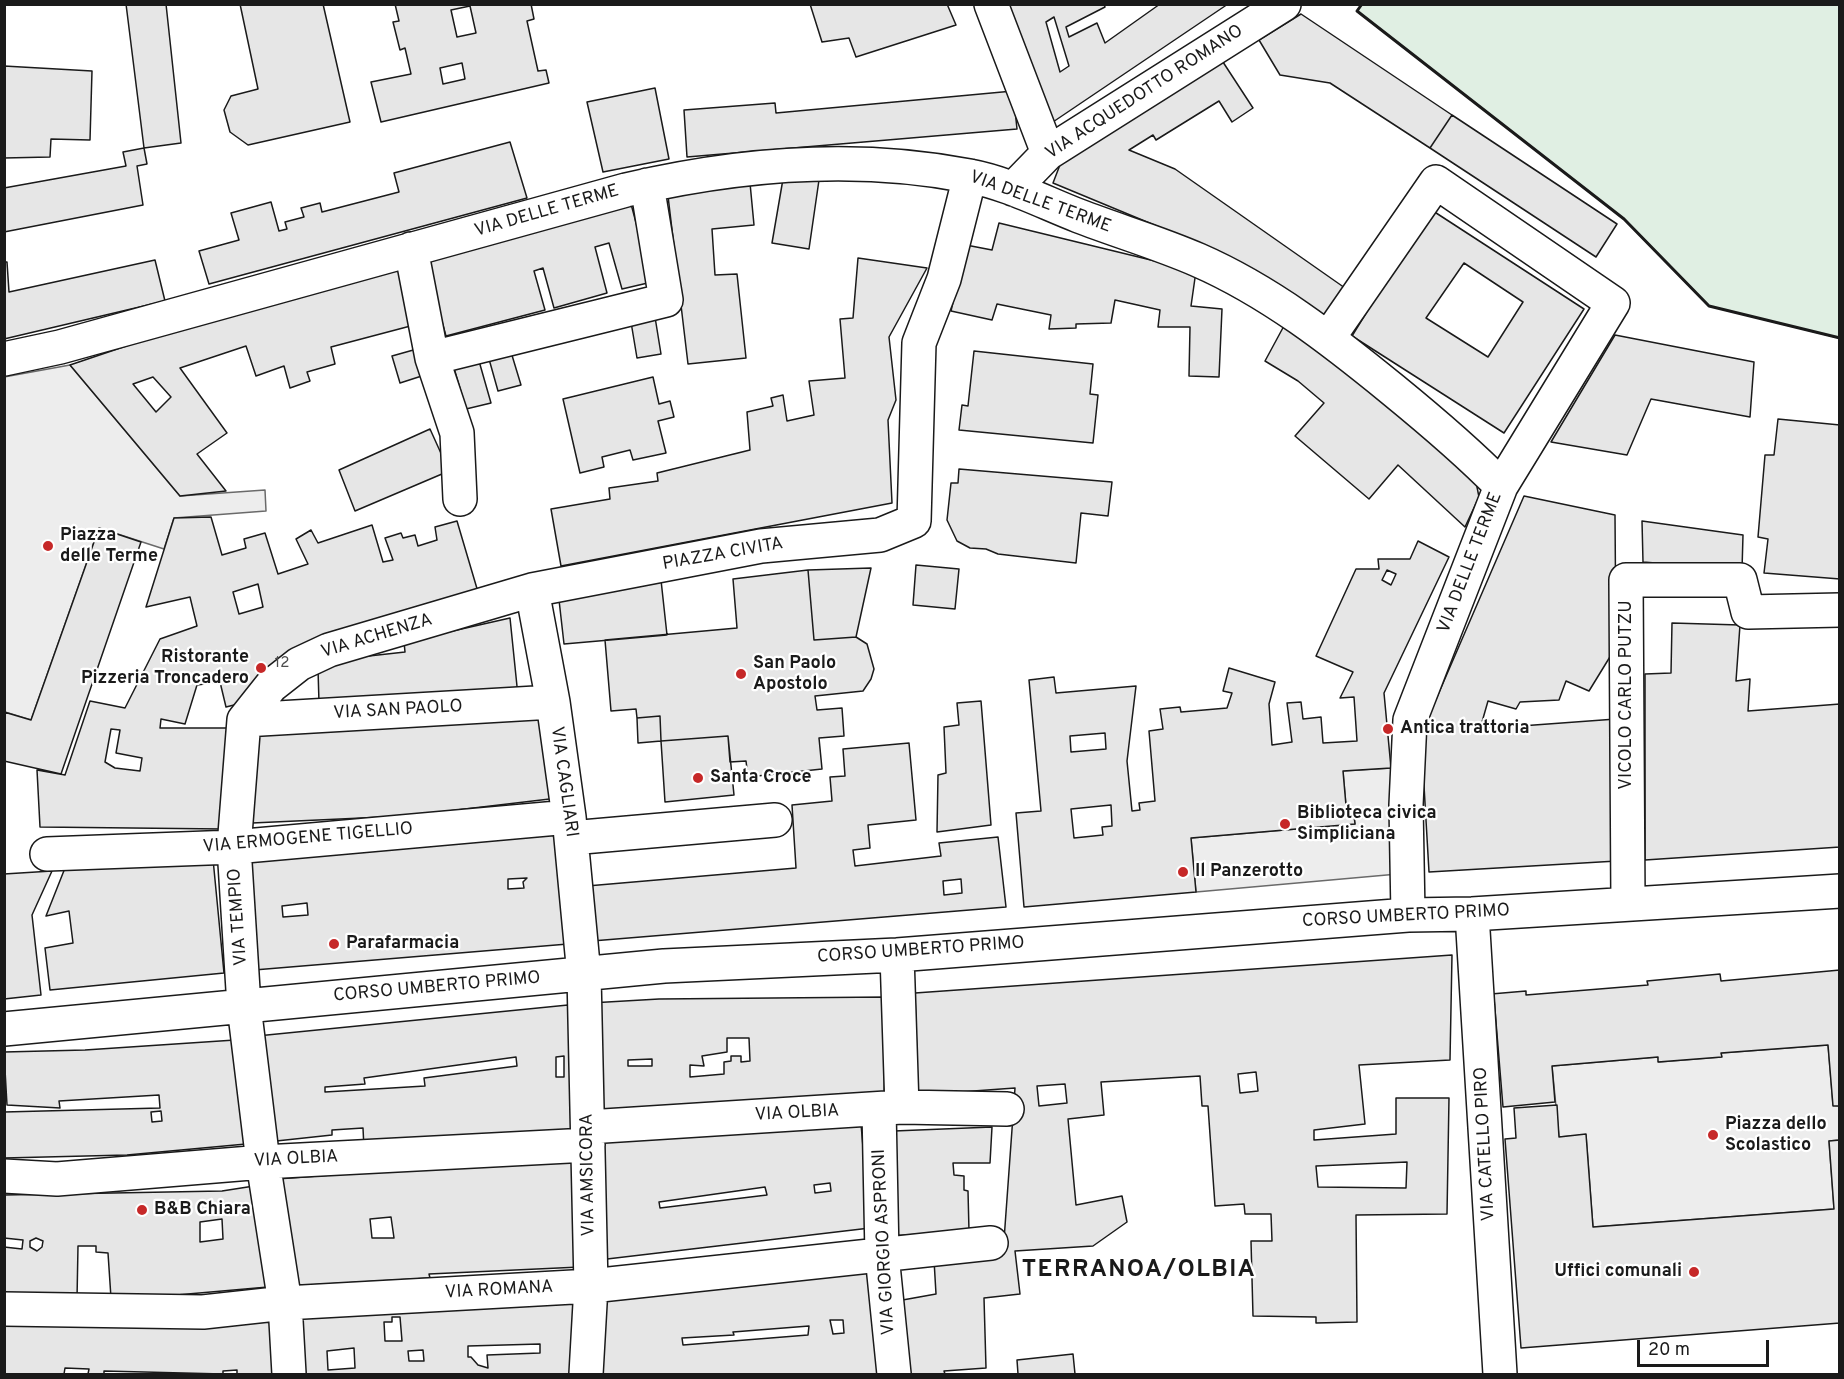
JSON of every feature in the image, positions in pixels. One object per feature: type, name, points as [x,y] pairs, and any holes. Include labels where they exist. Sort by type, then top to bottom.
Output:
[{"type":"street","points":[[991,4],[1048,153]]},
{"type":"street","name":"VIA ACQUEDOTTO ROMANO","points":[[1013,189],[1048,153],[1284,4]]},
{"type":"street","name":"VIA DELLE TERME","points":[[4,359],[60,347],[647,185],[693,174],[766,167],[879,165],[970,176],[1013,189],[1199,261],[1260,294],[1329,337],[1464,449],[1501,486],[1410,720],[1406,805],[1408,915]]},
{"type":"street","name":"PIAZZA CIVITA","points":[[532,590],[761,546],[880,535],[914,520],[919,343],[944,279],[970,176]]},
{"type":"street","points":[[1329,337],[1436,182],[1613,303],[1501,486]]},
{"type":"street","points":[[432,358],[666,300],[647,185]]},
{"type":"street","points":[[411,249],[432,358],[457,433],[460,499]]},
{"type":"street","name":"VICOLO CARLO PUTZU","points":[[1628,903],[1626,580],[1740,580],[1748,612],[1839,610]]},
{"type":"street","name":"VIA CAGLIARI","points":[[532,590],[553,702],[570,827],[584,975]]},
{"type":"street","name":"VIA ACHENZA","points":[[244,720],[271,686],[299,664],[329,650],[532,590]]},
{"type":"street","name":"VIA SAN PAOLO","points":[[244,720],[553,702]]},
{"type":"street","name":"VIA TEMPIO","points":[[244,720],[234,847],[244,1006],[263,1162],[285,1303],[289,1374]]},
{"type":"street","name":"VIA ERMOGENE TIGELLIO","points":[[47,854],[234,847],[570,827],[775,820]]},
{"type":"street","name":"CORSO UMBERTO PRIMO","points":[[4,1029],[664,966],[897,955],[1408,915],[1472,914],[1839,891]]},
{"type":"street","name":"VIA CATELLO PIRO","points":[[1472,914],[1500,1374]]},
{"type":"street","name":"VIA GIORGIO ASPRONI","points":[[894,1374],[882,1254],[897,955]]},
{"type":"street","name":"VIA AMSICORA","points":[[584,975],[591,1286],[586,1374]]},
{"type":"street","name":"VIA OLBIA","points":[[4,1176],[57,1179],[588,1136],[890,1108],[1007,1109]]},
{"type":"street","name":"VIA ROMANA","points":[[4,1309],[203,1312],[285,1303],[591,1286],[991,1243]]},
{"type":"green space","points":[[1362,4],[1839,5],[1839,338],[1709,306],[1624,219],[1357,11]]},
{"type":"shaded area","name":"Piazza delle Terme","points":[[70,365],[180,496],[265,490],[266,511],[174,518],[164,549],[99,528],[31,720],[5,712],[4,377]]},
{"type":"shaded area","points":[[1391,768],[1398,874],[1196,892],[1191,838],[1355,824],[1354,817],[1347,817],[1343,771]]},
{"type":"shaded area","name":"Piazza dello Scolastico","points":[[1828,1045],[1833,1105],[1840,1106],[1839,1140],[1829,1141],[1834,1209],[1593,1227],[1586,1135],[1559,1137],[1552,1066],[1658,1057],[1659,1062],[1721,1057],[1721,1053]]},
{"type":"building","points":[[126,4],[166,4],[181,143],[144,148]]},
{"type":"building","points":[[240,4],[323,4],[350,122],[248,145],[230,132],[224,110],[231,96],[258,89]]},
{"type":"building","points":[[395,4],[531,4],[534,19],[527,21],[538,71],[546,70],[549,83],[381,122],[371,82],[411,74],[405,48],[400,50],[393,22],[399,21]],"holes":[[[470,6],[476,33],[457,37],[451,10]],[[462,63],[465,79],[443,84],[440,68]]]},
{"type":"building","points":[[810,4],[947,4],[956,25],[856,57],[849,38],[822,42]]},
{"type":"building","points":[[1009,4],[1104,4],[1105,7],[1066,27],[1069,37],[1097,23],[1105,43],[1160,4],[1228,4],[1047,126]],"holes":[[[1054,17],[1069,66],[1060,72],[1046,22]]]},
{"type":"building","points":[[1301,14],[1452,115],[1430,148],[1330,83],[1280,75],[1259,40]]},
{"type":"building","points":[[1221,59],[1253,108],[1232,122],[1219,101],[1156,140],[1153,135],[1129,150],[1175,169],[1345,288],[1323,320],[1200,244],[1053,183],[1063,157]]},
{"type":"building","points":[[4,66],[92,71],[90,140],[51,139],[50,157],[4,158]]},
{"type":"building","points":[[655,88],[669,159],[603,172],[587,102]]},
{"type":"building","points":[[1013,91],[1017,129],[687,157],[684,110],[775,103],[776,113]]},
{"type":"building","points":[[1452,115],[1617,224],[1596,257],[1430,148]]},
{"type":"building","points":[[510,142],[527,198],[209,284],[199,251],[239,240],[231,213],[271,202],[279,231],[287,229],[285,222],[304,217],[301,208],[320,203],[322,212],[399,192],[394,173]]},
{"type":"building","points":[[144,148],[147,164],[137,166],[143,205],[4,232],[4,188],[126,166],[123,152]]},
{"type":"building","points":[[783,179],[819,180],[809,249],[772,243]]},
{"type":"building","points":[[750,183],[754,225],[712,229],[715,275],[737,274],[746,358],[688,364],[668,196]]},
{"type":"building","points":[[631,204],[652,282],[622,289],[609,243],[595,247],[607,293],[554,308],[543,268],[534,271],[545,310],[446,336],[424,257]]},
{"type":"building","points":[[1430,209],[1584,309],[1504,433],[1352,336]],"holes":[[[1464,263],[1523,302],[1488,357],[1426,318]]]},
{"type":"building","points":[[999,223],[1196,271],[1191,306],[1222,309],[1219,377],[1189,376],[1190,327],[1158,327],[1160,310],[1115,300],[1111,323],[1076,324],[1076,328],[1049,329],[1051,315],[997,304],[992,320],[951,311],[966,245],[992,250]]},
{"type":"building","points":[[858,258],[927,268],[889,337],[896,400],[888,420],[892,503],[561,566],[551,509],[610,499],[609,488],[658,481],[657,473],[750,450],[747,412],[773,406],[771,398],[783,395],[787,421],[814,415],[809,381],[845,378],[840,319],[853,318]]},
{"type":"building","points":[[155,260],[165,301],[4,339],[4,262],[7,262],[9,292]]},
{"type":"building","points":[[400,263],[418,324],[331,347],[335,364],[307,372],[310,381],[290,388],[284,366],[256,376],[246,346],[180,368],[227,433],[197,454],[226,491],[180,496],[70,365],[268,298]],"holes":[[[153,377],[171,397],[156,412],[133,384]]]},
{"type":"building","points":[[655,317],[661,354],[637,358],[631,322]]},
{"type":"building","points":[[1285,324],[1317,345],[1476,482],[1479,497],[1465,527],[1398,465],[1369,499],[1295,436],[1324,403],[1298,381],[1265,361]]},
{"type":"building","points":[[1615,335],[1754,362],[1750,417],[1651,399],[1627,455],[1551,442]]},
{"type":"building","points":[[424,347],[431,373],[400,383],[392,356]]},
{"type":"building","points":[[974,351],[1093,364],[1090,394],[1098,395],[1093,443],[959,430],[962,405],[968,406]]},
{"type":"building","points":[[511,352],[521,385],[498,391],[489,359]]},
{"type":"building","points":[[479,361],[491,403],[466,409],[454,368]]},
{"type":"building","points":[[653,377],[659,404],[670,401],[674,417],[658,421],[666,453],[633,460],[630,450],[602,457],[604,467],[580,473],[563,399]]},
{"type":"building","points":[[1778,419],[1840,425],[1840,579],[1764,573],[1768,539],[1758,537],[1765,455],[1774,455]]},
{"type":"building","points":[[430,429],[449,471],[355,511],[339,470]]},
{"type":"building","points":[[959,469],[1112,482],[1108,516],[1081,513],[1076,563],[998,554],[986,549],[970,548],[957,541],[947,520],[951,483],[958,483]]},
{"type":"building","points":[[1524,496],[1615,515],[1616,647],[1589,691],[1566,681],[1559,700],[1520,702],[1516,709],[1488,701],[1480,729],[1616,719],[1617,861],[1429,872],[1421,734]]},
{"type":"building","points":[[211,517],[222,555],[246,548],[244,539],[265,533],[278,574],[308,564],[296,539],[311,530],[318,543],[372,525],[383,562],[393,560],[385,538],[401,533],[403,538],[415,535],[418,546],[437,540],[435,527],[457,521],[478,592],[246,702],[226,707],[220,682],[197,685],[185,724],[161,719],[160,728],[229,728],[223,829],[40,827],[37,770],[65,775],[90,701],[125,708],[160,639],[197,626],[190,597],[146,607],[174,518]],"holes":[[[258,584],[263,607],[239,614],[233,592]],[[111,729],[120,730],[116,753],[142,758],[140,771],[115,768],[105,762]]]},
{"type":"building","points":[[1642,521],[1743,535],[1742,570],[1643,562]]},
{"type":"building","points":[[99,528],[141,542],[61,774],[4,761],[4,712],[31,720]]},
{"type":"building","points":[[1418,541],[1449,557],[1384,693],[1391,768],[1343,771],[1347,817],[1354,816],[1355,824],[1191,838],[1196,892],[1024,907],[1016,813],[1041,811],[1029,680],[1054,677],[1056,693],[1136,686],[1127,761],[1132,811],[1140,810],[1139,803],[1155,801],[1149,731],[1163,729],[1160,709],[1180,707],[1181,712],[1227,708],[1232,693],[1223,691],[1229,668],[1275,682],[1269,704],[1272,745],[1292,742],[1287,703],[1301,702],[1303,719],[1321,717],[1323,743],[1357,741],[1354,697],[1340,698],[1353,672],[1316,656],[1356,569],[1379,569],[1378,559],[1410,559]],"holes":[[[1387,570],[1396,574],[1391,585],[1382,580]],[[1105,733],[1106,749],[1071,752],[1070,736]],[[1111,805],[1112,826],[1102,827],[1103,835],[1074,838],[1071,809]]]},
{"type":"building","points":[[916,565],[959,569],[955,609],[913,605]]},
{"type":"building","points":[[871,568],[856,637],[814,640],[808,570]]},
{"type":"building","name":"San Paolo Apostolo","points":[[808,570],[814,640],[856,637],[867,644],[874,669],[863,691],[815,696],[817,710],[842,708],[844,736],[819,738],[822,769],[748,777],[746,761],[730,762],[728,736],[661,741],[660,716],[637,718],[636,709],[611,711],[605,640],[737,628],[733,579]]},
{"type":"building","points":[[661,580],[667,635],[564,644],[558,591]]},
{"type":"building","points":[[510,618],[518,696],[319,703],[318,669],[351,658],[405,652],[404,642]]},
{"type":"building","points":[[1672,623],[1740,625],[1736,681],[1750,679],[1748,711],[1840,704],[1840,847],[1645,860],[1645,674],[1671,673]]},
{"type":"building","points":[[981,701],[991,825],[937,832],[938,775],[946,773],[944,727],[959,725],[957,703]]},
{"type":"building","points":[[660,716],[661,741],[638,743],[637,718]]},
{"type":"building","points":[[549,718],[558,798],[406,816],[252,823],[255,731]]},
{"type":"building","name":"Santa Croce","points":[[728,736],[734,795],[665,802],[661,741]]},
{"type":"building","points":[[909,743],[916,820],[868,825],[870,848],[853,850],[855,866],[941,856],[939,843],[998,837],[1006,907],[592,941],[587,886],[796,868],[792,805],[832,801],[830,777],[845,776],[843,749]],"holes":[[[961,879],[962,893],[944,895],[943,881]]]},
{"type":"building","points":[[559,831],[568,944],[254,970],[245,860]],"holes":[[[527,878],[523,882],[524,888],[508,889],[508,879]],[[307,903],[308,915],[283,917],[282,906]]]},
{"type":"building","points":[[213,859],[224,973],[50,990],[45,948],[73,943],[69,911],[46,916],[65,868]]},
{"type":"building","points":[[52,871],[32,915],[41,995],[4,999],[4,874]]},
{"type":"building","points":[[1452,955],[1450,1060],[1359,1065],[1365,1124],[1314,1130],[1314,1140],[1396,1134],[1396,1098],[1449,1098],[1447,1214],[1356,1215],[1357,1322],[1316,1323],[1316,1317],[1253,1316],[1251,1241],[1272,1241],[1271,1214],[1245,1214],[1244,1204],[1215,1206],[1208,1106],[1202,1106],[1200,1076],[1101,1082],[1104,1115],[1068,1119],[1076,1205],[1122,1196],[1127,1222],[1093,1246],[1015,1251],[1020,1294],[984,1298],[986,1368],[944,1371],[945,1374],[902,1374],[897,1301],[936,1294],[934,1260],[1003,1254],[1015,1088],[918,1095],[915,993]],"holes":[[[1256,1072],[1258,1091],[1240,1093],[1238,1074]],[[1065,1084],[1067,1103],[1039,1106],[1037,1086]],[[1407,1162],[1406,1188],[1318,1187],[1316,1166]]]},
{"type":"building","points":[[1840,970],[1840,1106],[1833,1106],[1828,1045],[1721,1053],[1722,1057],[1658,1062],[1658,1057],[1552,1066],[1555,1102],[1503,1107],[1494,998],[1492,999],[1491,994],[1526,991],[1526,995],[1648,985],[1647,981],[1720,974],[1721,981]]},
{"type":"building","points":[[887,997],[884,1097],[592,1116],[590,1003],[659,999]],"holes":[[[727,1038],[749,1038],[750,1061],[741,1062],[741,1056],[731,1056],[731,1061],[724,1062],[724,1074],[690,1077],[690,1065],[704,1066],[702,1056],[727,1052]],[[652,1059],[652,1066],[628,1066],[628,1060]]]},
{"type":"building","points":[[568,1005],[574,1135],[364,1149],[363,1128],[332,1130],[332,1135],[267,1142],[257,1036]],"holes":[[[564,1056],[564,1077],[556,1077],[556,1057]],[[516,1057],[517,1066],[424,1078],[425,1086],[325,1092],[325,1087],[365,1084],[364,1078]]]},
{"type":"building","points":[[235,1040],[246,1144],[127,1155],[4,1158],[4,1112],[160,1108],[159,1095],[59,1101],[60,1108],[7,1105],[4,1052],[85,1050]],"holes":[[[161,1111],[162,1121],[152,1122],[151,1112]]]},
{"type":"building","points":[[1557,1105],[1559,1137],[1586,1134],[1593,1227],[1834,1209],[1829,1141],[1840,1140],[1840,1323],[1521,1348],[1505,1139],[1516,1138],[1514,1108]]},
{"type":"building","points":[[861,1124],[870,1228],[607,1259],[592,1140]],"holes":[[[830,1183],[831,1191],[815,1193],[814,1185]],[[765,1187],[767,1195],[660,1208],[659,1202]]]},
{"type":"building","points":[[992,1127],[990,1163],[953,1163],[954,1175],[964,1176],[964,1190],[968,1191],[969,1231],[890,1236],[894,1131]]},
{"type":"building","points":[[575,1157],[580,1267],[429,1274],[430,1278],[292,1286],[277,1179]],"holes":[[[391,1217],[394,1238],[372,1238],[370,1219]]]},
{"type":"building","points":[[254,1186],[268,1287],[142,1298],[111,1298],[108,1253],[96,1252],[96,1246],[78,1246],[77,1299],[4,1298],[4,1247],[22,1249],[23,1240],[4,1238],[4,1195],[222,1191]],"holes":[[[222,1219],[223,1239],[200,1242],[200,1222]],[[36,1238],[43,1241],[42,1247],[37,1251],[30,1247],[30,1241]]]},
{"type":"building","points":[[874,1267],[889,1374],[600,1374],[597,1297],[680,1293],[679,1289],[729,1282],[729,1288],[807,1273]],"holes":[[[830,1320],[843,1320],[844,1333],[833,1334]],[[809,1326],[808,1335],[683,1345],[682,1338],[734,1335],[733,1332]]]},
{"type":"building","points":[[574,1301],[577,1374],[299,1374],[294,1316]],"holes":[[[392,1317],[400,1317],[402,1341],[385,1341],[384,1322],[392,1322]],[[540,1344],[540,1353],[487,1355],[488,1368],[478,1365],[471,1357],[468,1357],[468,1346]],[[354,1348],[355,1368],[328,1370],[327,1351]],[[423,1350],[424,1361],[409,1361],[408,1351]]]},
{"type":"building","points":[[275,1312],[278,1374],[237,1374],[237,1370],[223,1371],[223,1374],[104,1371],[104,1374],[88,1374],[89,1369],[65,1368],[64,1374],[4,1374],[4,1318]]},
{"type":"building","points":[[1073,1354],[1075,1374],[1018,1374],[1017,1360]]},
{"type":"wall","points":[[1362,4],[1357,11],[1624,219],[1709,306],[1840,338]]},
{"type":"place","name":"Piazza delle Terme","points":[[48,546]]},
{"type":"place","name":"Ristorante Pizzeria Troncadero","points":[[261,668]]},
{"type":"place","name":"San Paolo Apostolo","points":[[741,674]]},
{"type":"place","name":"Antica trattoria","points":[[1388,729]]},
{"type":"place","name":"Santa Croce","points":[[698,778]]},
{"type":"place","name":"Biblioteca civica Simpliciana","points":[[1285,824]]},
{"type":"place","name":"Il Panzerotto","points":[[1183,872]]},
{"type":"place","name":"Parafarmacia","points":[[334,944]]},
{"type":"place","name":"Piazza dello Scolastico","points":[[1713,1135]]},
{"type":"place","name":"B&B Chiara","points":[[142,1210]]},
{"type":"place","name":"Uffici comunali","points":[[1694,1272]]},
{"type":"district","name":"TERRANOA/OLBIA","points":[[1139,1271]]}]
